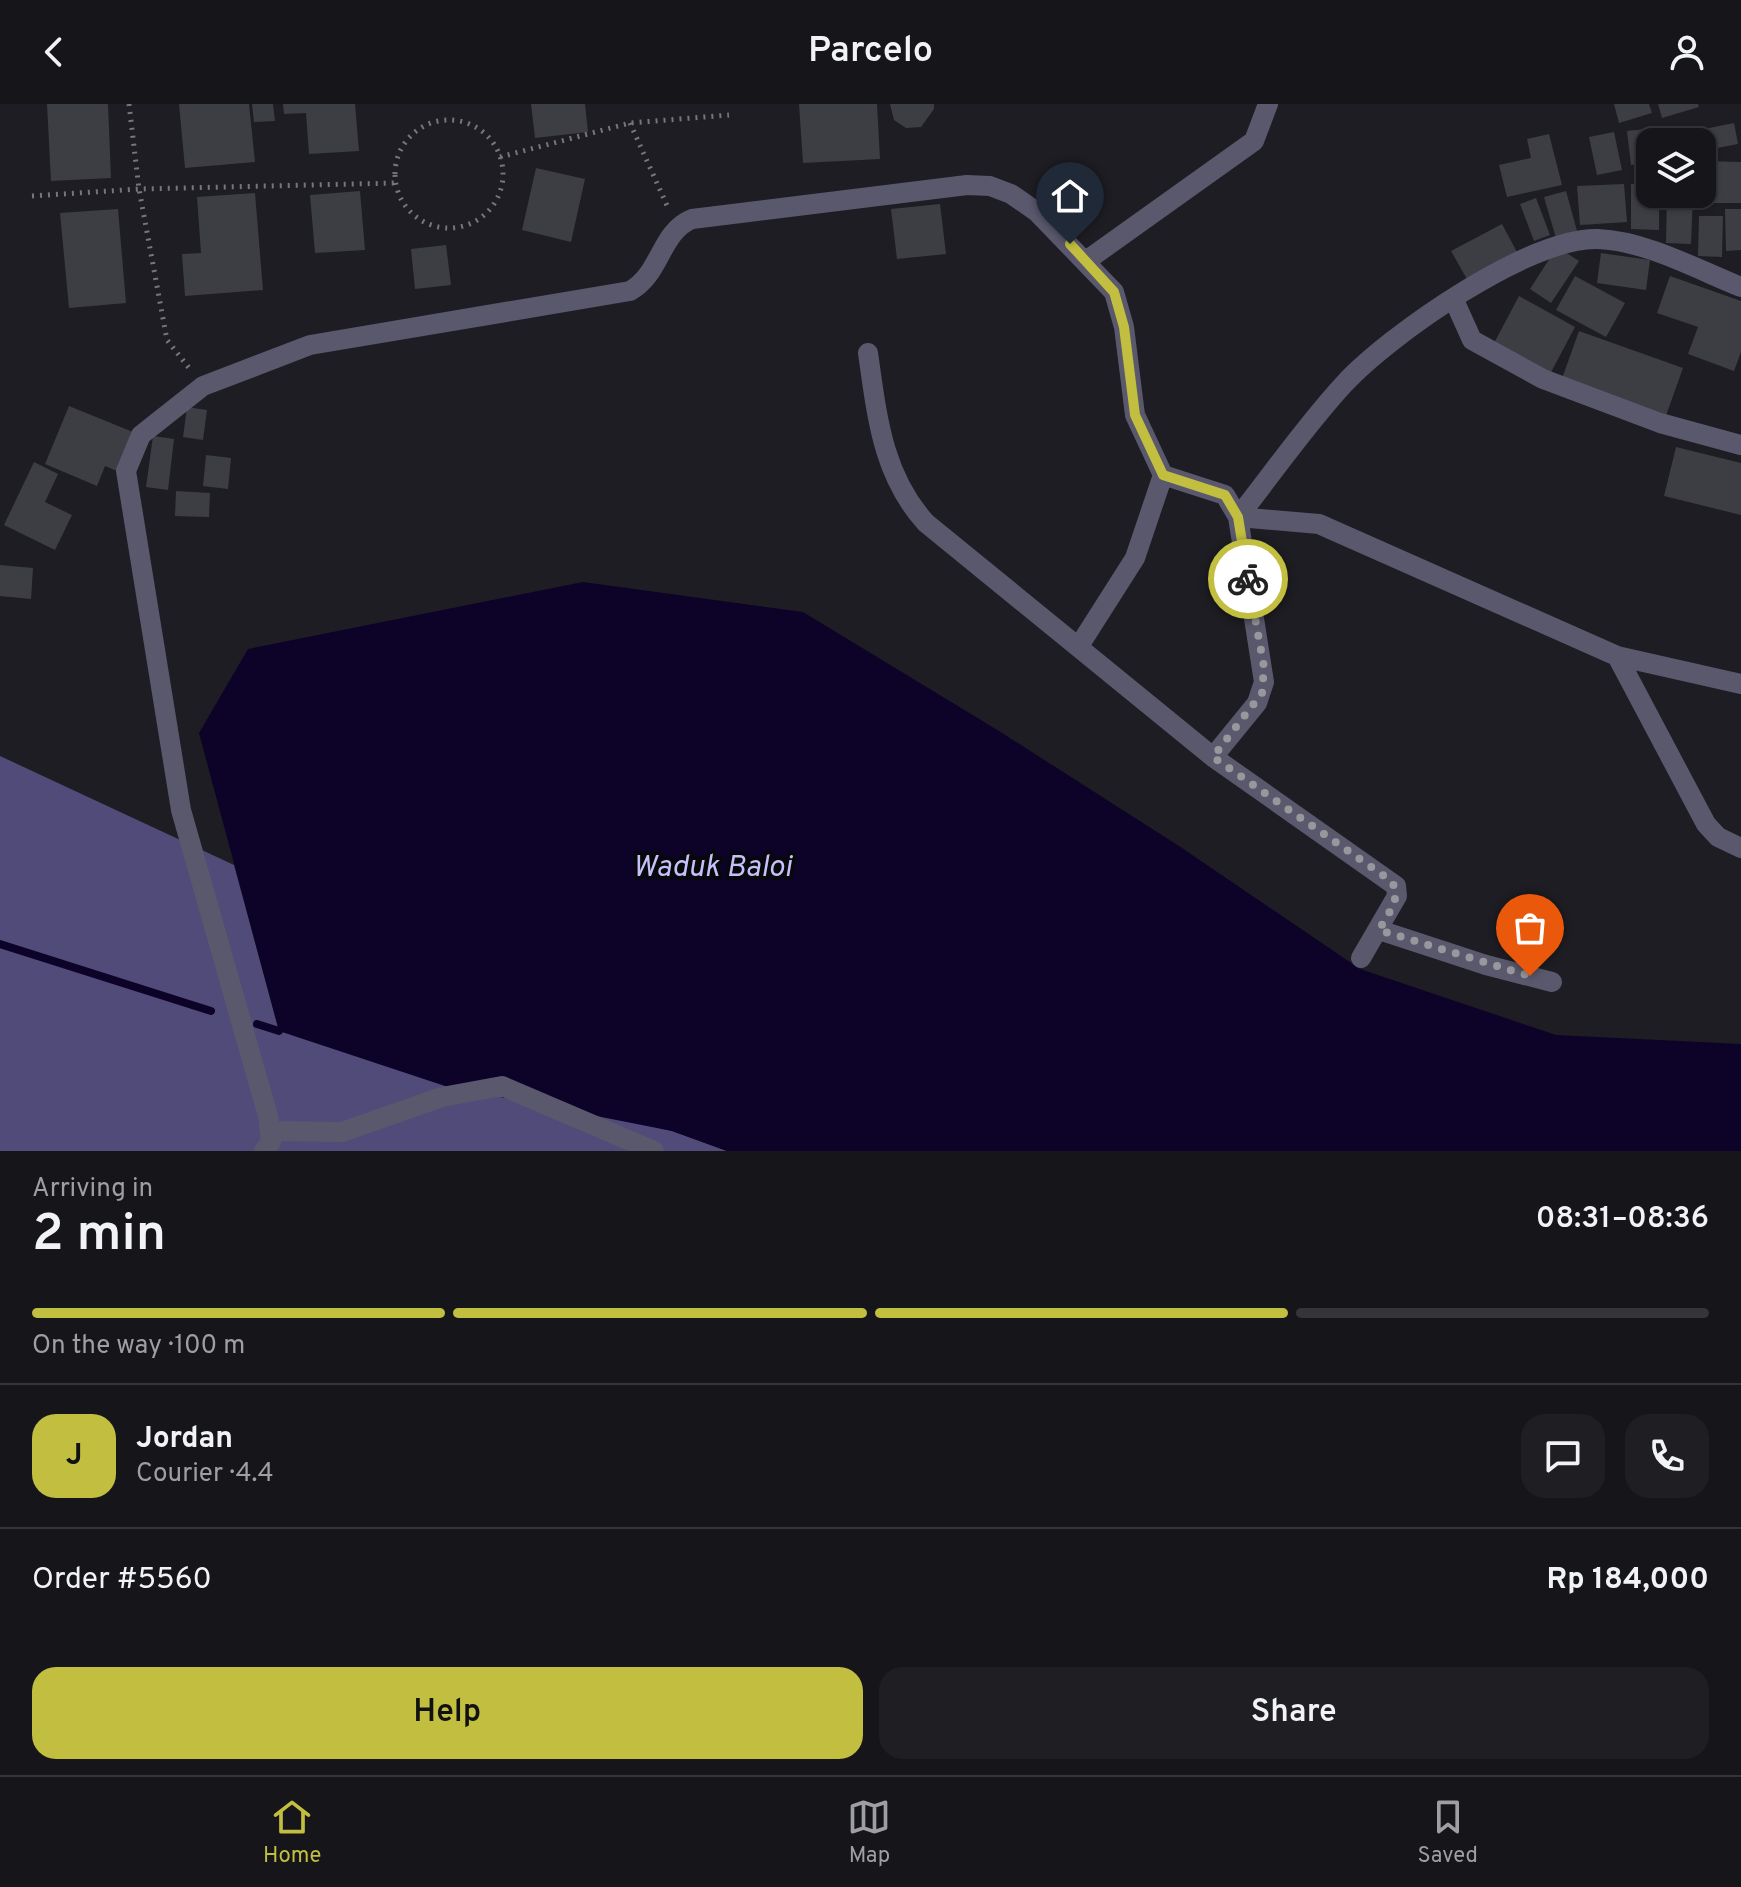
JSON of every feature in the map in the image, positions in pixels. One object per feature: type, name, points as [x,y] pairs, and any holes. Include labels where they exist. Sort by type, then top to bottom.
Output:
[{"type":"street","points":[[1086,261],[1254,141],[1268,104]]},
{"type":"street","points":[[264,1151],[271,1142],[271,1131],[181,810],[126,471],[141,435],[203,386],[310,345],[630,291],[653,271],[676,227],[692,219],[967,185],[990,186],[1011,194],[1037,212],[1114,292],[1124,327],[1135,415],[1163,475],[1135,558],[1079,646]]},
{"type":"street","points":[[1238,517],[1344,384],[1413,326],[1516,262],[1572,241],[1595,239],[1649,250],[1741,287]]},
{"type":"street","points":[[1454,300],[1472,340],[1543,379],[1660,423],[1741,445]]},
{"type":"street","points":[[868,353],[886,459],[912,507],[1213,757],[1396,886],[1397,896],[1361,958]]},
{"type":"street","points":[[1163,475],[1225,495],[1238,517],[1264,682],[1257,703],[1213,757]]},
{"type":"street","points":[[1238,517],[1319,524],[1617,656],[1741,684]]},
{"type":"street","points":[[1617,656],[1706,824],[1718,837],[1741,848]]},
{"type":"street","points":[[1379,930],[1486,965],[1552,982]]},
{"type":"street","points":[[271,1131],[342,1132],[442,1097],[502,1086],[654,1151]]},
{"type":"path","points":[[129,104],[139,189],[167,340],[203,386]]},
{"type":"path","points":[[500,157],[630,123],[729,115]]},
{"type":"path","points":[[444,120],[478,129],[500,157],[500,192],[491,207],[462,226],[445,228],[412,214],[401,200],[395,183],[395,165],[401,148],[427,124],[444,120]]},
{"type":"path","points":[[630,123],[676,227]]},
{"type":"path","points":[[32,196],[139,189],[395,183]]},
{"type":"shaded area","points":[[0,756],[234,865],[279,1031],[672,1131],[727,1151],[0,1151]]},
{"type":"water","name":"Waduk Baloi","points":[[583,582],[803,612],[999,731],[1179,846],[1360,969],[1556,1035],[1741,1044],[1741,1151],[727,1151],[672,1131],[445,1086],[279,1031],[199,733],[248,649]]},
{"type":"building","points":[[47,104],[108,104],[111,178],[51,181]]},
{"type":"building","points":[[179,104],[249,104],[255,162],[185,168]]},
{"type":"building","points":[[252,104],[273,104],[275,121],[254,122]]},
{"type":"building","points":[[283,104],[355,104],[359,151],[309,154],[306,113],[284,114]]},
{"type":"building","points":[[531,104],[585,104],[588,132],[535,138]]},
{"type":"building","points":[[799,104],[877,104],[880,159],[803,163]]},
{"type":"building","points":[[890,104],[934,104],[934,109],[921,127],[906,128],[894,120]]},
{"type":"building","points":[[1614,104],[1649,104],[1652,113],[1619,123]]},
{"type":"building","points":[[1658,104],[1698,104],[1699,107],[1662,118]]},
{"type":"building","points":[[1734,123],[1738,144],[1716,148],[1716,128],[1709,128]]},
{"type":"building","points":[[1636,130],[1636,164],[1631,165],[1627,131]]},
{"type":"building","points":[[1614,132],[1622,170],[1597,175],[1589,137]]},
{"type":"building","points":[[1549,134],[1562,185],[1507,197],[1499,165],[1531,158],[1527,139]]},
{"type":"building","points":[[1716,161],[1741,162],[1741,203],[1716,203]]},
{"type":"building","points":[[536,168],[585,179],[571,242],[522,230]]},
{"type":"building","points":[[1624,184],[1627,222],[1580,225],[1577,186]]},
{"type":"building","points":[[1631,184],[1636,184],[1636,208],[1659,208],[1659,230],[1631,229]]},
{"type":"building","points":[[360,191],[365,250],[315,253],[310,195]]},
{"type":"building","points":[[1566,191],[1577,231],[1556,238],[1544,197]]},
{"type":"building","points":[[255,193],[263,290],[185,296],[182,254],[201,253],[197,197]]},
{"type":"building","points":[[1536,198],[1550,235],[1534,241],[1520,204]]},
{"type":"building","points":[[940,204],[946,254],[897,259],[891,209]]},
{"type":"building","points":[[1667,208],[1692,208],[1691,244],[1666,243]]},
{"type":"building","points":[[118,209],[126,303],[69,308],[60,213]]},
{"type":"building","points":[[1725,209],[1741,209],[1741,250],[1726,251]]},
{"type":"building","points":[[1699,216],[1723,216],[1722,257],[1698,256]]},
{"type":"building","points":[[1502,224],[1518,254],[1468,281],[1451,251]]},
{"type":"building","points":[[446,245],[451,285],[415,289],[411,249]]},
{"type":"building","points":[[1557,247],[1579,261],[1551,303],[1530,289]]},
{"type":"building","points":[[1601,253],[1650,260],[1646,290],[1597,283]]},
{"type":"building","points":[[1575,276],[1625,303],[1606,337],[1556,310]]},
{"type":"building","points":[[1670,276],[1741,301],[1741,352],[1734,371],[1688,354],[1698,327],[1657,313]]},
{"type":"building","points":[[1519,296],[1575,327],[1549,376],[1493,345]]},
{"type":"building","points":[[1579,331],[1683,368],[1663,424],[1559,387]]},
{"type":"building","points":[[69,406],[133,432],[117,471],[105,466],[97,486],[45,464]]},
{"type":"building","points":[[187,407],[207,410],[203,440],[183,437]]},
{"type":"building","points":[[153,436],[174,439],[168,490],[146,487]]},
{"type":"building","points":[[1676,447],[1741,463],[1741,515],[1664,496]]},
{"type":"building","points":[[206,455],[231,458],[228,489],[203,486]]},
{"type":"building","points":[[34,462],[58,474],[45,502],[72,515],[55,550],[4,525]]},
{"type":"building","points":[[176,491],[210,493],[209,517],[175,516]]},
{"type":"building","points":[[0,565],[33,568],[31,599],[0,596]]},
{"type":"waterway","points":[[0,944],[211,1011]]},
{"type":"waterway","points":[[257,1024],[279,1031]]},
{"type":"way so far","points":[[1248,579],[1264,667],[1262,693],[1213,757],[1396,886],[1397,896],[1379,930],[1530,976]]},
{"type":"route","points":[[1070,244],[1114,292],[1124,327],[1135,415],[1163,475],[1225,495],[1238,517],[1248,579]]}]
